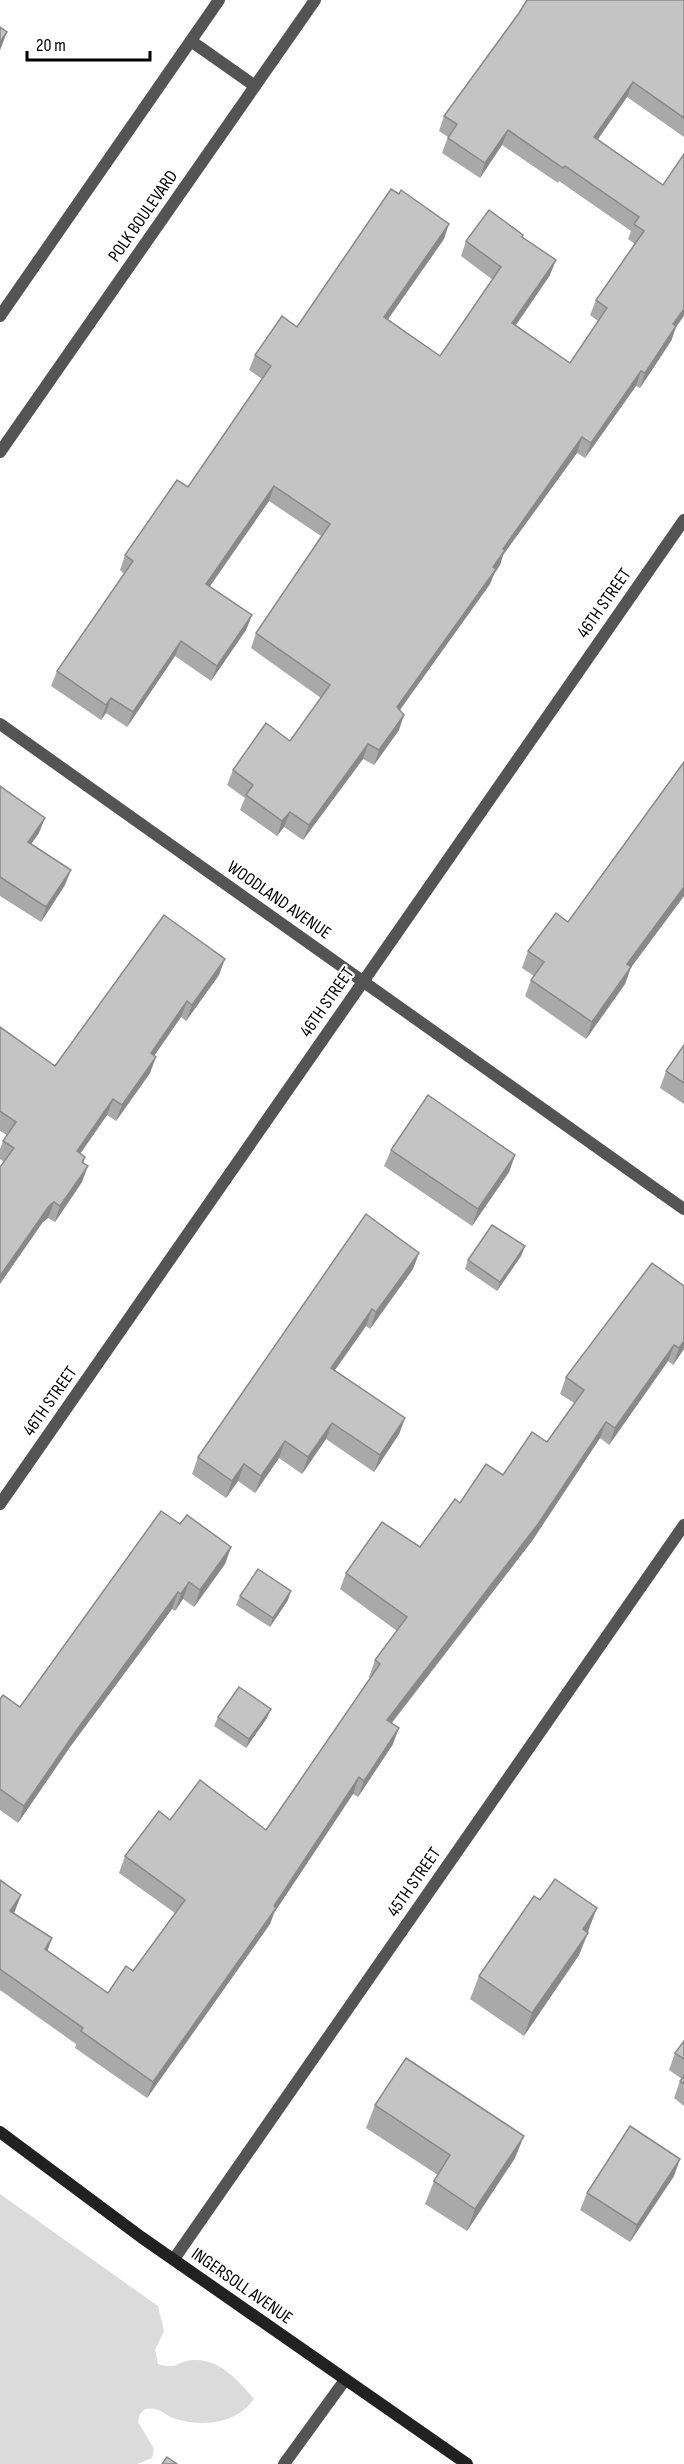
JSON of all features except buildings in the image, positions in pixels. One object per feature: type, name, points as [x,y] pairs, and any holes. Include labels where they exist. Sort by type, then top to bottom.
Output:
[{"type":"main road","name":"INGERSOLL AVENUE","points":[[0,2132],[174,2259],[467,2464]]},
{"type":"street","points":[[0,316],[219,0]]},
{"type":"street","name":"POLK BOULEVARD","points":[[0,453],[315,0]]},
{"type":"street","points":[[191,41],[255,86]]},
{"type":"street","name":"46TH STREET","points":[[0,1504],[684,520]]},
{"type":"street","name":"WOODLAND AVENUE","points":[[0,724],[684,1209]]},
{"type":"street","name":"45TH STREET","points":[[174,2259],[684,1526]]},
{"type":"street","points":[[284,2464],[345,2380]]},
{"type":"shaded area","points":[[0,2194],[158,2306],[164,2331],[155,2350],[158,2364],[174,2366],[193,2360],[211,2363],[228,2372],[254,2399],[238,2414],[208,2423],[176,2419],[158,2410],[145,2409],[140,2414],[138,2422],[154,2449],[152,2458],[137,2464],[0,2464]]}]
